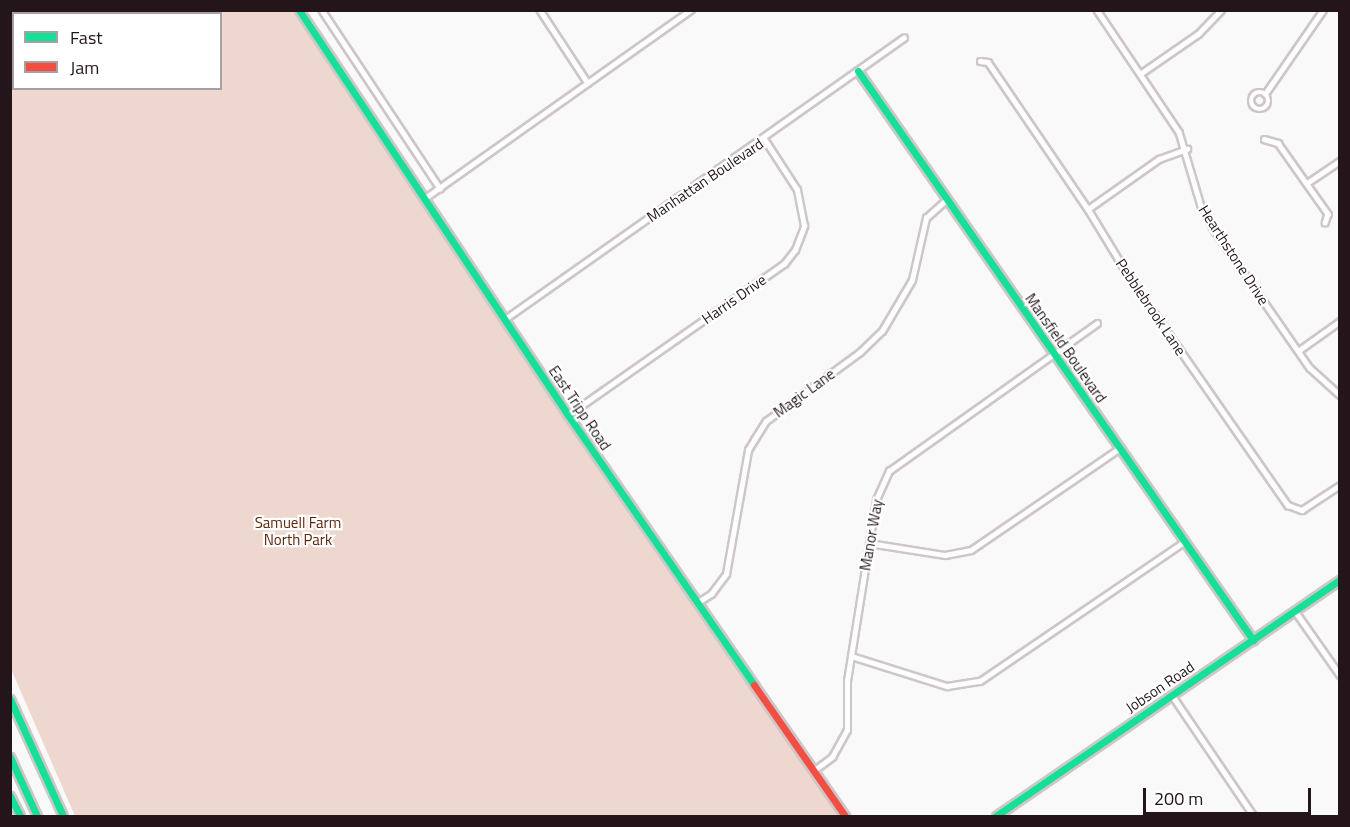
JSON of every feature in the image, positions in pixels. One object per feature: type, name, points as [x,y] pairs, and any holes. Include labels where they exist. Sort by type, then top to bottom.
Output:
[{"type":"main road","name":"East Tripp Road","points":[[299,10],[568,415],[845,816]]},
{"type":"main road","name":"Mansfield Boulevard","points":[[858,71],[945,201],[1253,640]]},
{"type":"main road","name":"Jobson Road","points":[[996,816],[1340,580]]},
{"type":"main road","points":[[10,699],[63,816]]},
{"type":"main road","points":[[10,752],[24,788]]},
{"type":"main road","points":[[10,757],[37,816]]},
{"type":"main road","points":[[10,796],[20,816]]},
{"type":"street","points":[[322,10],[440,188]]},
{"type":"street","points":[[540,10],[588,83]]},
{"type":"street","points":[[425,198],[692,10]]},
{"type":"street","name":"Hearthstone Drive","points":[[1096,10],[1187,149],[1207,218],[1298,351],[1340,395]]},
{"type":"street","points":[[1140,74],[1198,34],[1221,10]]},
{"type":"street","points":[[1265,94],[1323,10]]},
{"type":"street","name":"Manhattan Boulevard","points":[[505,319],[764,140],[904,38]]},
{"type":"street","name":"Pebblebrook Lane","points":[[980,61],[988,62],[1089,209],[1130,278],[1288,505],[1302,510],[1340,485]]},
{"type":"street","points":[[1264,139],[1278,143],[1328,214],[1325,223]]},
{"type":"street","name":"Harris Drive","points":[[568,415],[784,264],[795,249],[804,226],[797,190],[764,140]]},
{"type":"street","points":[[1089,209],[1159,159],[1187,149]]},
{"type":"street","points":[[1307,183],[1340,161]]},
{"type":"street","name":"Magic Lane","points":[[697,603],[711,594],[726,574],[748,450],[754,440],[766,421],[860,352],[882,331],[912,280],[926,218],[945,201]]},
{"type":"street","points":[[1298,351],[1340,321]]},
{"type":"street","name":"Manor Way","points":[[813,771],[832,757],[848,730],[847,681],[868,543],[876,500],[889,471],[1053,352],[1097,324]]},
{"type":"street","points":[[868,543],[945,555],[971,550],[1120,448]]},
{"type":"street","points":[[851,656],[947,686],[980,681],[1184,542]]},
{"type":"street","points":[[1295,611],[1340,675]]},
{"type":"street","points":[[1172,695],[1254,816]]},
{"type":"green space","name":"Samuell Farm North Park","points":[[40,10],[295,11],[501,321],[839,813],[833,816],[75,816],[11,669],[10,31],[12,30],[12,90],[222,90],[222,12],[37,12]]},
{"type":"traffic: fast","points":[[299,10],[568,415],[754,685]]},
{"type":"traffic: fast","points":[[858,71],[1253,640]]},
{"type":"traffic: fast","points":[[996,816],[1340,580]]},
{"type":"traffic: fast","points":[[10,699],[63,816]]},
{"type":"traffic: fast","points":[[10,757],[37,816]]},
{"type":"traffic: fast","points":[[10,796],[20,816]]},
{"type":"traffic: jam","points":[[754,685],[845,816]]}]
